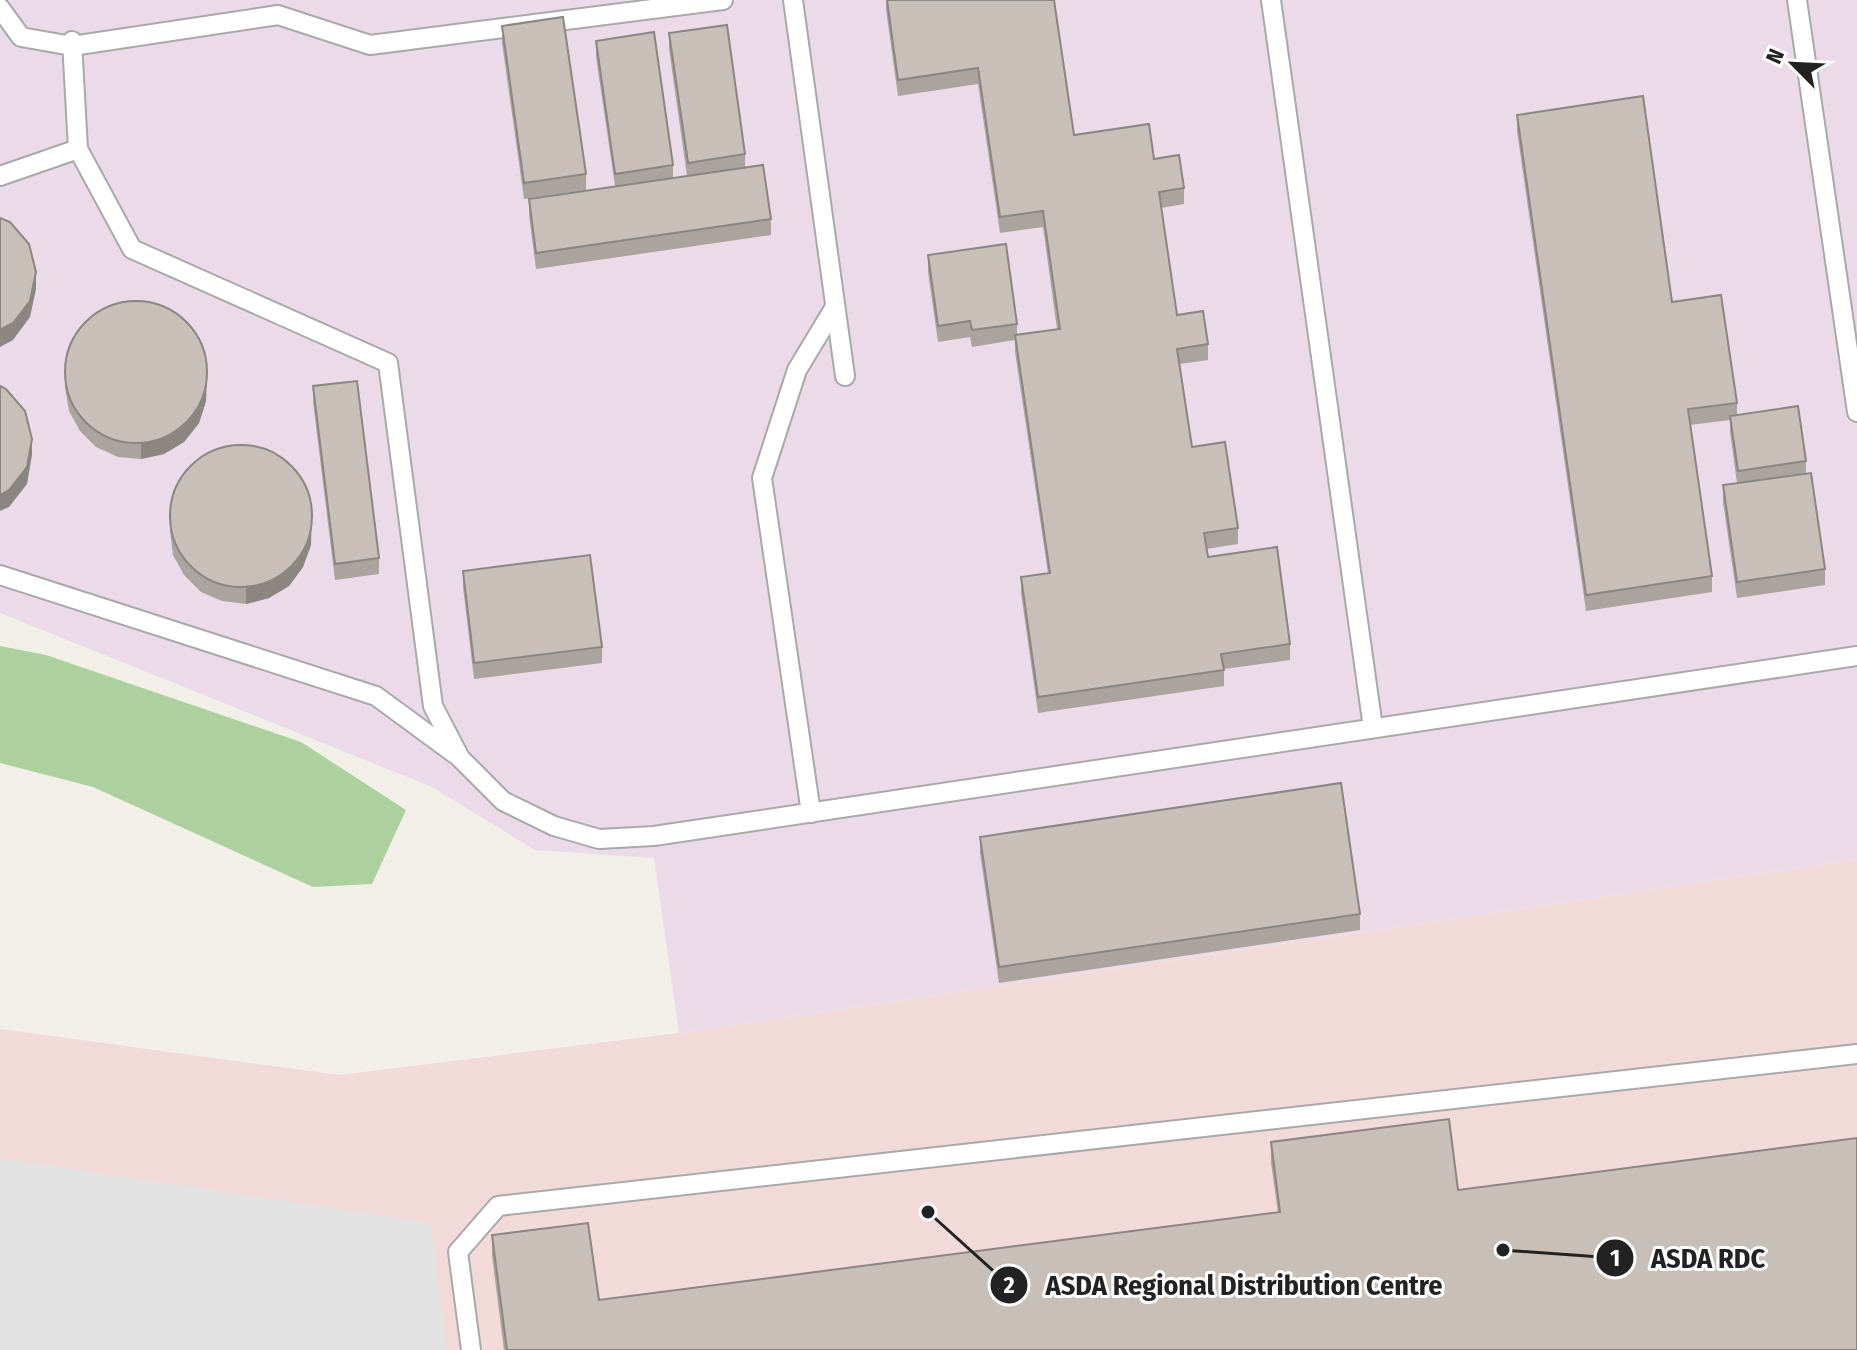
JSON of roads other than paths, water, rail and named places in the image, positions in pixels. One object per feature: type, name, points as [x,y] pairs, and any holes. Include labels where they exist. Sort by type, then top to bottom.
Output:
[{"type":"lane","points":[[0,8],[21,37],[72,44],[278,15],[370,45],[723,0]]},
{"type":"lane","points":[[793,0],[845,376]]},
{"type":"lane","points":[[1271,0],[1373,728]]},
{"type":"lane","points":[[1797,0],[1857,412]]},
{"type":"lane","points":[[72,44],[78,149],[132,249],[388,363],[433,706],[460,758]]},
{"type":"lane","points":[[0,176],[78,149]]},
{"type":"lane","points":[[811,813],[762,478],[797,370],[835,307]]},
{"type":"lane","points":[[0,575],[376,696],[460,758],[503,801],[554,826],[599,839],[654,836],[1857,656]]},
{"type":"lane","points":[[471,1350],[458,1252],[498,1206],[1857,1054]]},
{"type":"place","name":"ASDA Regional Distribution Centre","points":[[928,1212]]},
{"type":"place","name":"ASDA RDC","points":[[1503,1250]]}]
